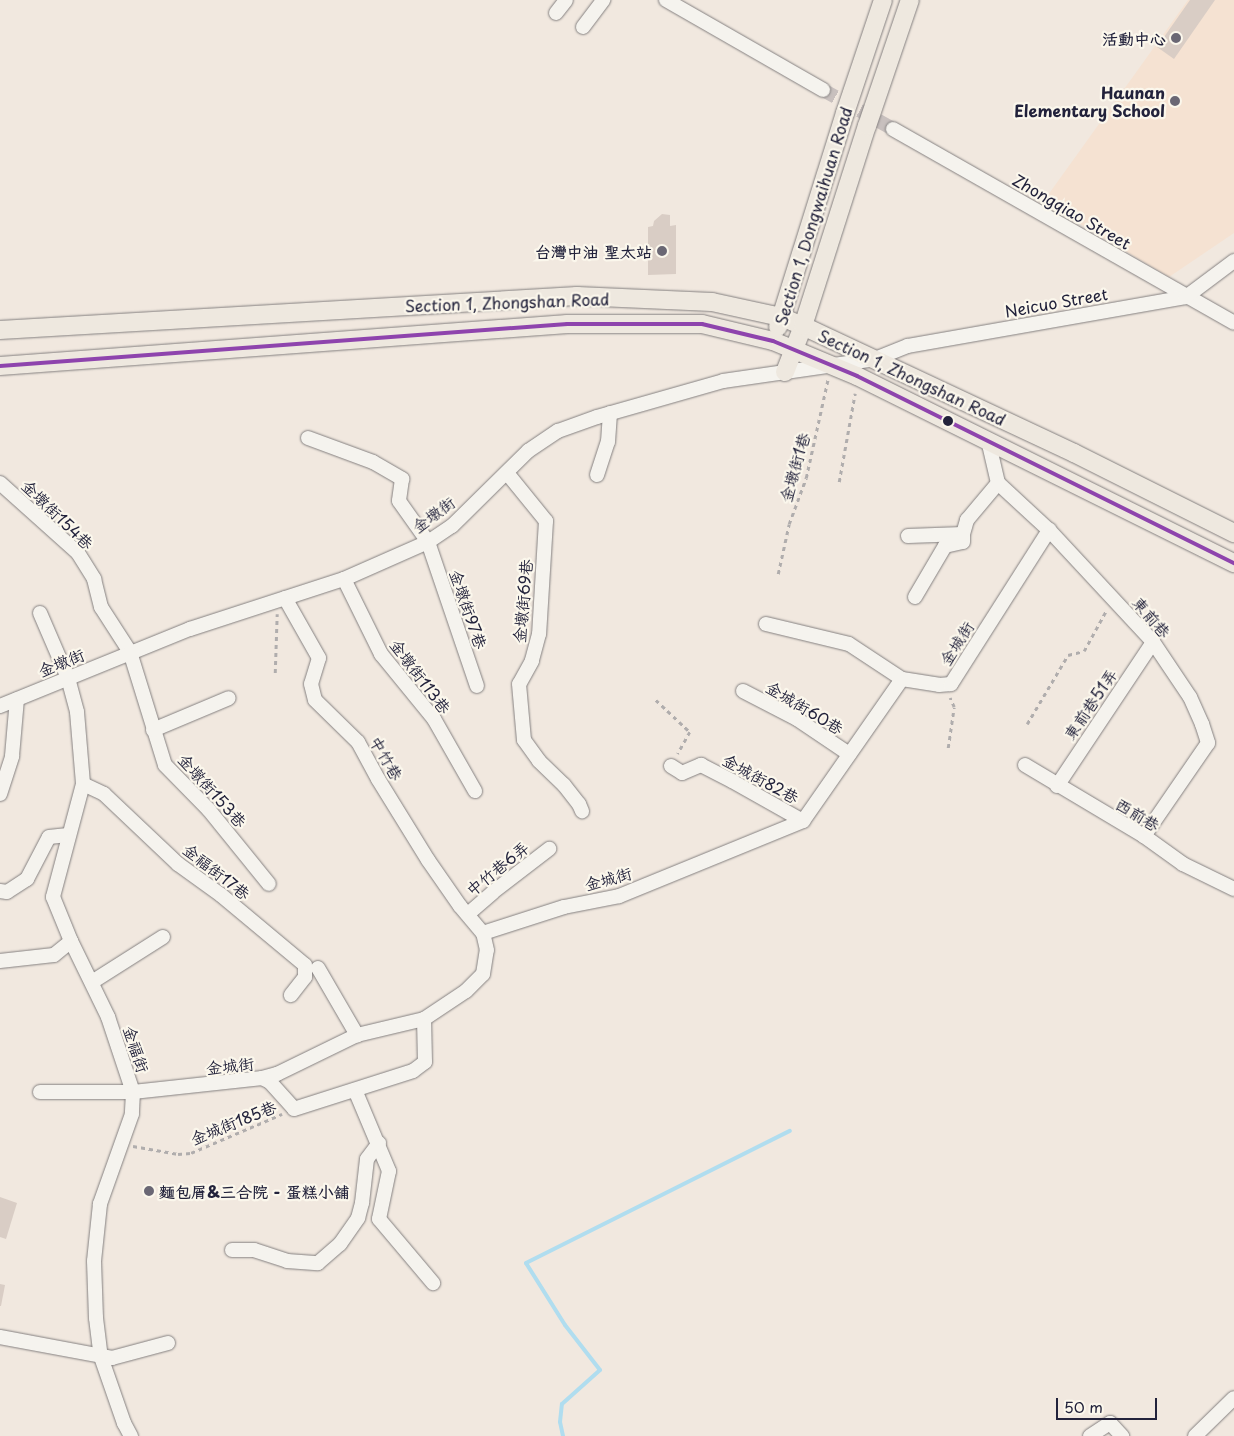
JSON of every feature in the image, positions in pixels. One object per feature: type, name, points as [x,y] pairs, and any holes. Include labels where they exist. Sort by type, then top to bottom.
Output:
[{"type":"main road","name":"Section 1, Dongwaihuan Road","points":[[786,372],[773,341],[845,113],[884,0]]},
{"type":"main road","name":"Section 1, Dongwaihuan Road","points":[[786,372],[804,326],[867,126],[910,0]]},
{"type":"main road","name":"Section 1, Zhongshan Road","points":[[0,330],[578,296],[712,302],[781,317],[804,326],[1065,448],[1234,533]]},
{"type":"main road","name":"Section 1, Zhongshan Road","points":[[0,366],[567,324],[702,324],[773,341],[857,376],[1234,563]]},
{"type":"street","points":[[556,13],[566,0]]},
{"type":"street","points":[[583,27],[603,0]]},
{"type":"street","points":[[666,0],[823,90]]},
{"type":"street","name":"Zhongqiao Street","points":[[893,129],[1234,323]]},
{"type":"street","name":"Neicuo Street","points":[[876,359],[908,346],[1186,297],[1234,261]]},
{"type":"street","name":"金墩街","points":[[0,706],[190,629],[344,579],[428,542],[452,526],[528,451],[558,431],[610,413],[723,381],[876,359]]},
{"type":"street","points":[[597,474],[608,442],[610,413]]},
{"type":"street","name":"金墩街97巷","points":[[308,438],[373,462],[402,479],[399,501],[428,542],[477,686]]},
{"type":"street","points":[[915,597],[945,546],[963,542],[963,534],[968,520],[998,483],[988,440]]},
{"type":"street","name":"金墩街69巷","points":[[507,473],[546,521],[539,634],[532,661],[519,684],[524,740],[539,761],[564,785],[579,804],[582,811]]},
{"type":"street","name":"金墩街154巷","points":[[0,483],[78,553],[94,579],[101,607],[130,652]]},
{"type":"street","name":"東前巷","points":[[998,483],[1049,530],[1153,642],[1190,697],[1208,742],[1144,836]]},
{"type":"street","name":"金城街","points":[[902,679],[912,682],[950,684],[1049,530]]},
{"type":"street","points":[[908,536],[963,534]]},
{"type":"street","name":"金墩街113巷","points":[[344,579],[381,654],[434,719],[475,791]]},
{"type":"street","name":"中竹巷","points":[[280,600],[319,658],[311,684],[316,700],[358,742],[378,779],[428,860],[483,933]]},
{"type":"street","name":"金福街","points":[[40,613],[68,678],[77,712],[83,784],[53,897],[71,941],[108,1017],[133,1092],[132,1114],[100,1204],[94,1261],[96,1318],[101,1357],[124,1424],[131,1436]]},
{"type":"street","points":[[766,624],[849,644],[902,679],[803,821]]},
{"type":"street","name":"東前巷51弄","points":[[1057,786],[1153,642]]},
{"type":"street","name":"金墩街153巷","points":[[130,652],[165,765],[209,810],[269,884]]},
{"type":"street","name":"金城街60巷","points":[[743,691],[797,719],[849,754]]},
{"type":"street","points":[[153,730],[229,698]]},
{"type":"street","points":[[0,794],[12,756],[17,699]]},
{"type":"street","name":"金城街82巷","points":[[671,766],[682,773],[701,766],[732,781],[803,821]]},
{"type":"street","name":"西前巷","points":[[1025,766],[1144,836],[1183,864],[1234,889]]},
{"type":"street","name":"金福街17巷","points":[[83,784],[104,794],[178,864],[221,895],[305,965],[304,977],[291,995]]},
{"type":"street","name":"金城街","points":[[483,933],[564,906],[619,896],[803,821]]},
{"type":"street","points":[[0,891],[7,892],[27,879],[49,837],[68,835]]},
{"type":"street","name":"中竹巷6弄","points":[[468,914],[493,892],[549,849]]},
{"type":"street","points":[[262,1078],[277,1074],[357,1035],[424,1019],[466,991],[483,974],[487,950],[483,933]]},
{"type":"street","points":[[92,982],[163,937]]},
{"type":"street","points":[[0,961],[54,955],[71,941]]},
{"type":"street","points":[[318,968],[357,1035]]},
{"type":"street","points":[[294,1109],[413,1071],[425,1062],[424,1019]]},
{"type":"street","name":"金城街","points":[[40,1092],[133,1092],[262,1078],[270,1082],[294,1109]]},
{"type":"street","points":[[354,1090],[379,1143],[389,1171],[379,1219],[433,1283]]},
{"type":"street","points":[[232,1250],[254,1250],[287,1261],[318,1263],[340,1244],[358,1218],[362,1203],[367,1160],[379,1143]]},
{"type":"street","points":[[0,1337],[112,1358],[168,1343]]},
{"type":"street","points":[[1195,1436],[1234,1398]]},
{"type":"street","points":[[1090,1436],[1110,1422],[1122,1436]]},
{"type":"path","name":"金墩街1巷","points":[[778,574],[789,524],[806,478],[832,365]]},
{"type":"path","points":[[839,482],[857,376]]},
{"type":"path","points":[[1027,724],[1068,655],[1084,651],[1113,599]]},
{"type":"path","points":[[275,673],[280,600]]},
{"type":"path","points":[[945,685],[954,707],[948,748]]},
{"type":"path","points":[[656,700],[690,732],[671,766]]},
{"type":"path","name":"金城街185巷","points":[[120,1144],[178,1154],[191,1153],[294,1109]]},
{"type":"shaded area","name":"Haunan Elementary School","points":[[1188,0],[1234,0],[1234,233],[1169,277],[1043,202]]},
{"type":"building","name":"活動中心","points":[[1190,0],[1215,0],[1174,59],[1157,47]]},
{"type":"building","name":"台灣中油 聖太站","points":[[662,214],[670,215],[670,226],[676,225],[676,274],[648,275],[648,227],[653,226],[654,221]]},
{"type":"building","points":[[0,1197],[17,1203],[6,1239],[0,1237]]},
{"type":"building","points":[[0,1284],[5,1285],[1,1306],[0,1306]]},
{"type":"waterway","points":[[563,1436],[560,1422],[562,1404],[600,1370],[565,1325],[526,1263],[790,1131]]},
{"type":"tunnel","points":[[823,90],[893,129]]},
{"type":"transit line","points":[[0,366],[567,324],[702,324],[773,341],[857,376],[1234,563]]},
{"type":"place","name":"活動中心","points":[[1176,38]]},
{"type":"place","name":"Haunan Elementary School","points":[[1175,101]]},
{"type":"place","name":"台灣中油 聖太站","points":[[662,251]]},
{"type":"place","name":"麵包屑&三合院 - 蛋糕小舖","points":[[149,1191]]}]
